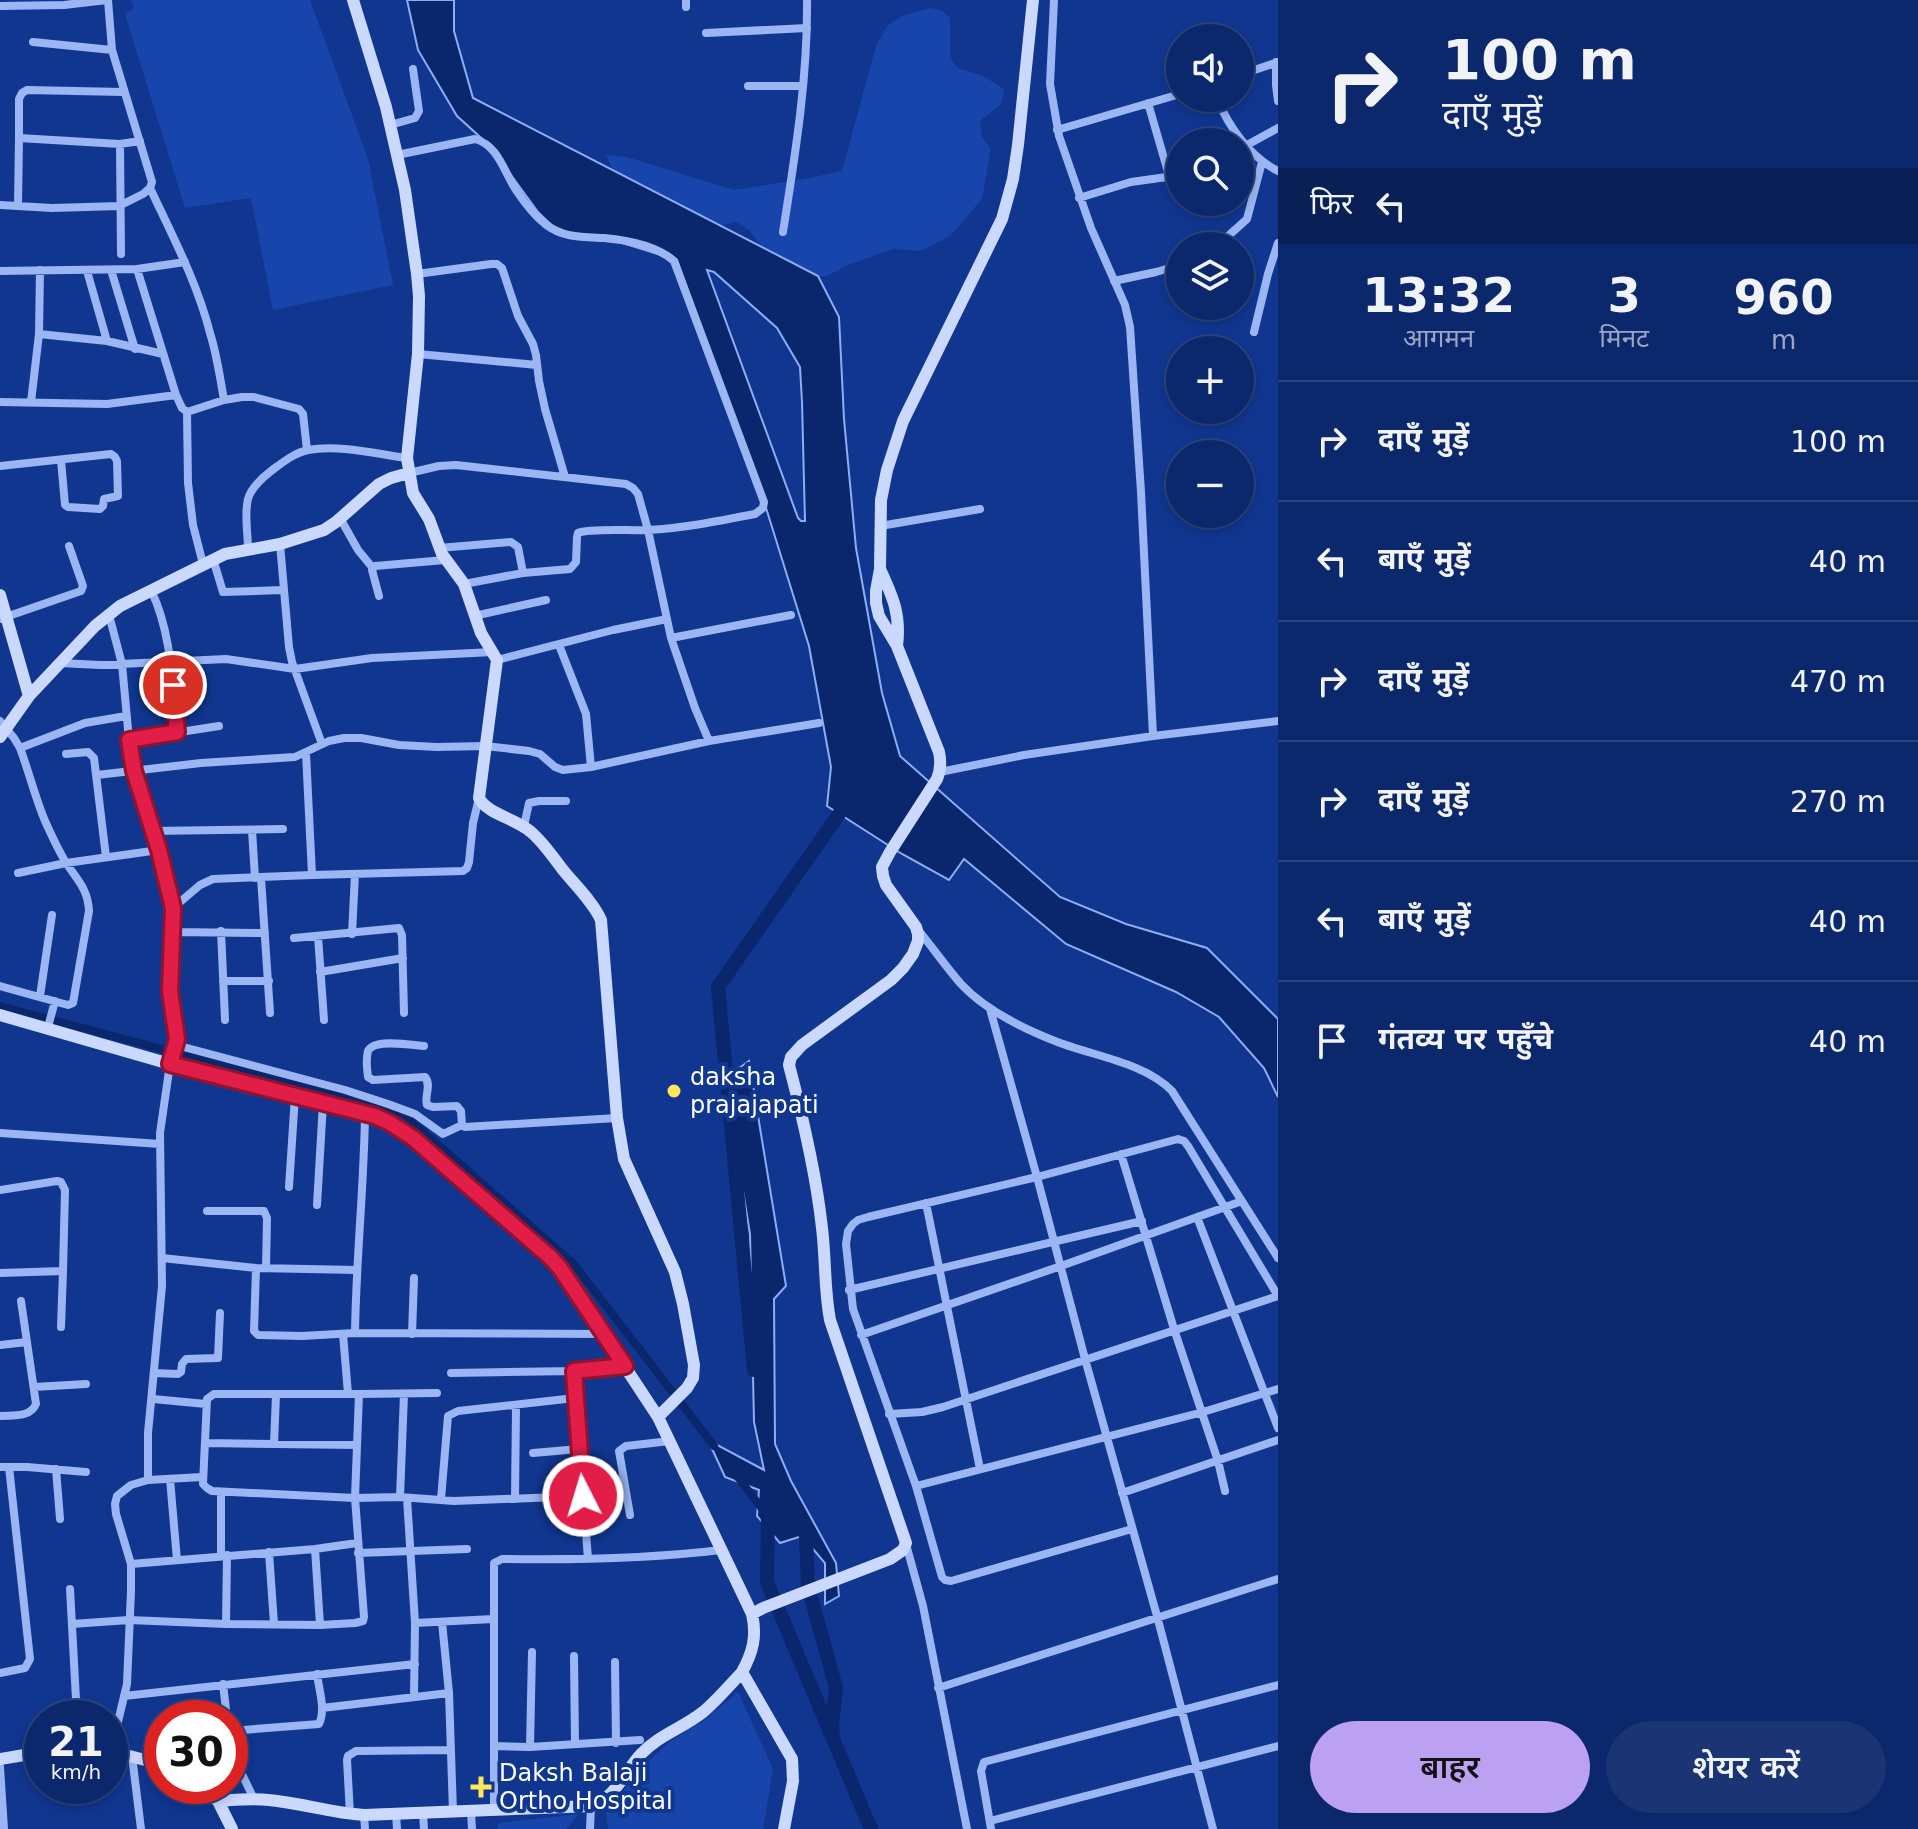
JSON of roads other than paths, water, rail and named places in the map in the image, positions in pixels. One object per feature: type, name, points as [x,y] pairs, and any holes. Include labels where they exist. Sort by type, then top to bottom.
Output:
[{"type":"street","points":[[0,6],[107,0],[112,50],[152,182],[143,194],[119,206],[52,208],[0,205]]},
{"type":"street","points":[[173,908],[206,881],[463,871],[469,862],[495,656],[481,633],[464,584],[442,554],[429,519],[413,493],[407,458],[418,354],[419,296],[412,231],[386,107],[353,0]]},
{"type":"street","points":[[783,232],[802,86],[807,0]]},
{"type":"street","points":[[1033,0],[1015,168],[1002,219],[903,421],[881,500],[876,603],[879,616],[897,646],[939,752],[939,775],[890,852],[882,867],[883,876],[916,927],[961,983],[990,1009],[1058,1043],[1137,1069],[1162,1081],[1172,1091],[1278,1258]]},
{"type":"street","points":[[1054,0],[1050,84],[1057,130],[1079,198],[1128,313],[1130,327],[1153,736]]},
{"type":"street","points":[[706,33],[807,28]]},
{"type":"street","points":[[33,42],[112,50]]},
{"type":"street","points":[[1254,70],[1277,62],[1278,101]]},
{"type":"street","points":[[390,125],[418,115],[413,69]]},
{"type":"street","points":[[748,86],[802,86]]},
{"type":"street","points":[[18,206],[19,99],[22,93],[27,90],[123,92]]},
{"type":"street","points":[[1057,130],[1166,98]]},
{"type":"street","points":[[1079,198],[1131,182],[1167,177],[1148,103]]},
{"type":"street","points":[[1254,141],[1278,128]]},
{"type":"street","points":[[19,138],[120,144],[140,141]]},
{"type":"street","points":[[397,155],[475,139],[484,142],[492,149],[515,189],[545,224],[573,237],[607,238],[660,251],[674,261],[764,502],[763,508],[755,514],[689,526],[581,531],[577,537],[576,562],[570,569],[523,573],[464,584]]},
{"type":"street","points":[[120,144],[121,254]]},
{"type":"street","points":[[1254,153],[1262,162],[1278,171]]},
{"type":"street","points":[[1233,232],[1247,219],[1262,162]]},
{"type":"street","points":[[150,188],[185,262],[211,334],[224,400]]},
{"type":"street","points":[[1254,332],[1278,243]]},
{"type":"street","points":[[0,271],[137,269],[185,262]]},
{"type":"street","points":[[417,274],[491,264],[502,268],[518,316],[533,344],[545,409],[565,477]]},
{"type":"street","points":[[137,269],[176,395],[187,412]]},
{"type":"street","points":[[1114,281],[1166,269]]},
{"type":"street","points":[[31,402],[39,334],[40,270]]},
{"type":"street","points":[[111,270],[135,349]]},
{"type":"street","points":[[87,271],[107,341]]},
{"type":"street","points":[[39,334],[107,341],[163,354]]},
{"type":"street","points":[[418,354],[537,365]]},
{"type":"street","points":[[0,402],[107,404],[176,395]]},
{"type":"street","points":[[187,412],[242,397],[254,397],[299,409],[303,414],[307,450]]},
{"type":"street","points":[[187,412],[188,483],[193,525],[223,592],[283,590]]},
{"type":"street","points":[[248,549],[249,497],[266,475],[288,458],[307,450],[332,448],[407,458]]},
{"type":"street","points":[[0,466],[111,454],[117,461],[118,496],[104,499],[100,509],[68,507],[63,501],[61,460]]},
{"type":"street","points":[[0,986],[40,996],[54,1005],[70,1005],[74,1001],[89,911],[89,899],[66,863],[33,792],[20,748],[2,729],[95,626],[120,606],[208,561],[324,530],[379,484],[391,478],[456,465],[626,484],[633,488],[638,494],[648,530],[671,638],[709,741]]},
{"type":"street","points":[[880,526],[980,509]]},
{"type":"street","points":[[340,518],[358,550],[372,567],[379,596]]},
{"type":"street","points":[[372,567],[511,542],[518,547],[523,573]]},
{"type":"street","points":[[280,544],[289,647],[322,744]]},
{"type":"street","points":[[3,618],[81,591],[83,586],[69,546]]},
{"type":"street","points":[[880,569],[897,610],[897,646]]},
{"type":"street","points":[[151,590],[163,620],[177,732]]},
{"type":"street","points":[[0,595],[3,618],[29,696]]},
{"type":"street","points":[[474,616],[546,600]]},
{"type":"street","points":[[109,615],[122,664],[134,771],[159,850],[173,908],[170,991],[177,1035],[161,1120],[162,1286],[148,1433],[148,1480]]},
{"type":"street","points":[[671,638],[791,615]]},
{"type":"street","points":[[60,663],[122,664],[226,659],[295,669],[372,658],[495,656],[559,645],[667,619]]},
{"type":"street","points":[[559,645],[586,714],[591,767]]},
{"type":"street","points":[[20,748],[85,723],[126,716]]},
{"type":"street","points":[[939,775],[1024,755],[1278,721]]},
{"type":"street","points":[[97,775],[239,759],[295,757],[344,738],[411,746],[485,746],[535,752],[559,769],[591,767],[709,741],[819,723]]},
{"type":"street","points":[[129,740],[219,726]]},
{"type":"street","points":[[306,753],[312,875]]},
{"type":"street","points":[[66,754],[92,754],[106,857]]},
{"type":"street","points":[[479,798],[490,809],[524,826],[601,920],[617,1118],[624,1159],[675,1272],[694,1365],[693,1378],[661,1414]]},
{"type":"street","points":[[524,826],[529,803],[566,801]]},
{"type":"street","points":[[152,831],[283,829]]},
{"type":"street","points":[[252,830],[265,933],[270,1013]]},
{"type":"street","points":[[18,873],[159,850]]},
{"type":"street","points":[[352,934],[355,874]]},
{"type":"street","points":[[40,996],[52,915]]},
{"type":"street","points":[[916,927],[918,941],[903,968],[802,1045],[791,1057],[789,1065],[804,1124],[820,1211],[830,1320],[906,1543],[923,1606],[967,1829]]},
{"type":"street","points":[[294,938],[399,928],[402,935],[404,1013]]},
{"type":"street","points":[[221,931],[225,1020]]},
{"type":"street","points":[[173,932],[265,933]]},
{"type":"street","points":[[318,936],[324,1020]]},
{"type":"street","points":[[320,972],[403,958]]},
{"type":"street","points":[[223,981],[269,981]]},
{"type":"street","points":[[49,1024],[54,1005]]},
{"type":"street","points":[[990,1009],[1213,1829]]},
{"type":"street","points":[[0,1015],[49,1024],[171,1062],[365,1114],[402,1130],[560,1268],[661,1414],[670,1441],[721,1550],[757,1611],[752,1653],[742,1672],[703,1712],[650,1745],[601,1803],[494,1811],[364,1815],[331,1812],[273,1800],[248,1799]]},
{"type":"street","points":[[424,1046],[384,1043],[373,1046],[368,1052],[368,1077],[373,1080],[425,1077],[428,1084],[427,1105],[457,1106],[461,1111],[462,1125]]},
{"type":"street","points":[[176,1045],[388,1104],[415,1114],[443,1134],[462,1125],[470,1128],[617,1118]]},
{"type":"street","points":[[289,1187],[295,1096]]},
{"type":"street","points":[[317,1205],[323,1103]]},
{"type":"street","points":[[355,1333],[365,1114]]},
{"type":"street","points":[[0,1133],[160,1144]]},
{"type":"street","points":[[889,1414],[931,1410],[965,1401],[1278,1296],[1184,1141],[1173,1140],[858,1220],[848,1231],[846,1244],[853,1309],[889,1414],[916,1486],[945,1580],[951,1581],[1132,1529]]},
{"type":"street","points":[[1121,1154],[1225,1491]]},
{"type":"street","points":[[0,1190],[57,1181],[63,1185],[61,1327]]},
{"type":"street","points":[[861,1335],[1242,1201]]},
{"type":"street","points":[[926,1203],[980,1469]]},
{"type":"street","points":[[207,1211],[264,1211],[267,1218],[255,1334],[604,1334]]},
{"type":"street","points":[[1197,1217],[1278,1428]]},
{"type":"street","points":[[849,1290],[1142,1221]]},
{"type":"street","points":[[162,1258],[261,1268],[357,1270]]},
{"type":"street","points":[[0,1273],[63,1271]]},
{"type":"street","points":[[412,1334],[414,1278]]},
{"type":"street","points":[[0,1416],[24,1414],[34,1409],[36,1404],[21,1301]]},
{"type":"street","points":[[154,1373],[178,1374],[186,1359],[218,1358],[220,1313]]},
{"type":"street","points":[[343,1334],[348,1394]]},
{"type":"street","points":[[0,1345],[27,1342]]},
{"type":"street","points":[[451,1373],[574,1371],[625,1366]]},
{"type":"street","points":[[574,1371],[588,1559]]},
{"type":"street","points":[[34,1387],[86,1384]]},
{"type":"street","points":[[916,1486],[1203,1412],[1278,1389]]},
{"type":"street","points":[[437,1393],[214,1394],[209,1396],[206,1404],[203,1484],[212,1491],[221,1492],[355,1498],[469,1501],[583,1496]]},
{"type":"street","points":[[72,1624],[129,1620],[320,1625],[363,1621],[355,1498],[359,1394]]},
{"type":"street","points":[[404,1394],[403,1498],[415,1623],[414,1697]]},
{"type":"street","points":[[274,1444],[276,1395]]},
{"type":"street","points":[[441,1499],[448,1416],[458,1411],[575,1398]]},
{"type":"street","points":[[153,1399],[206,1404]]},
{"type":"street","points":[[515,1499],[516,1406]]},
{"type":"street","points":[[1122,1493],[1278,1440]]},
{"type":"street","points":[[630,1515],[619,1451],[626,1446],[670,1441]]},
{"type":"street","points":[[205,1443],[357,1445]]},
{"type":"street","points":[[533,1453],[579,1449]]},
{"type":"street","points":[[0,1673],[25,1668],[30,1659],[4,1467],[86,1472]]},
{"type":"street","points":[[56,1469],[60,1519]]},
{"type":"street","points":[[123,1700],[127,1684],[131,1564],[115,1504],[117,1496],[131,1485],[148,1480],[202,1477]]},
{"type":"street","points":[[170,1479],[177,1560]]},
{"type":"street","points":[[221,1492],[226,1624]]},
{"type":"street","points":[[757,1611],[857,1573],[898,1554],[906,1543]]},
{"type":"street","points":[[131,1564],[315,1549],[358,1548],[410,1553],[467,1549]]},
{"type":"street","points":[[315,1549],[320,1625]]},
{"type":"street","points":[[494,1811],[493,1567],[497,1560],[680,1555],[721,1550]]},
{"type":"street","points":[[269,1552],[274,1624]]},
{"type":"street","points":[[938,1688],[1278,1579]]},
{"type":"street","points":[[70,1589],[76,1700]]},
{"type":"street","points":[[415,1623],[493,1619]]},
{"type":"street","points":[[442,1622],[449,1693],[453,1812]]},
{"type":"street","points":[[530,1747],[532,1652]]},
{"type":"street","points":[[574,1656],[575,1744]]},
{"type":"street","points":[[615,1662],[616,1743]]},
{"type":"street","points":[[124,1696],[415,1664]]},
{"type":"street","points":[[742,1672],[792,1759],[793,1781],[784,1829]]},
{"type":"street","points":[[248,1730],[319,1724],[322,1708],[317,1674]]},
{"type":"street","points":[[223,1684],[225,1700]]},
{"type":"street","points":[[1278,1685],[984,1762],[981,1771],[991,1825],[1278,1746]]},
{"type":"street","points":[[322,1708],[449,1693]]},
{"type":"street","points":[[494,1746],[530,1747],[640,1740]]},
{"type":"street","points":[[350,1814],[347,1760],[351,1753],[451,1750]]},
{"type":"street","points":[[0,1759],[24,1755]]},
{"type":"street","points":[[128,1755],[144,1760]]},
{"type":"street","points":[[132,1756],[141,1829]]},
{"type":"street","points":[[0,1767],[4,1829]]},
{"type":"street","points":[[248,1787],[254,1799]]},
{"type":"street","points":[[220,1804],[232,1829]]},
{"type":"street","points":[[590,1829],[591,1806]]},
{"type":"street","points":[[471,1812],[472,1829]]},
{"type":"street","points":[[396,1813],[397,1829]]},
{"type":"street","points":[[423,1813],[424,1829]]},
{"type":"street","points":[[364,1815],[365,1829]]},
{"type":"waterway","points":[[754,1370],[718,987],[839,814]]},
{"type":"waterway","points":[[0,1006],[402,1113],[573,1263],[714,1446]]},
{"type":"waterway","points":[[737,1476],[763,1510]]},
{"type":"waterway","points":[[768,1510],[767,1582],[871,1829]]},
{"type":"waterway","points":[[799,1527],[806,1534],[808,1586],[836,1688],[833,1731]]},
{"type":"place","name":"daksha prajajapati","points":[[674,1091]]},
{"type":"place","name":"Daksh Balaji Ortho Hospital","points":[[481,1787]]}]
